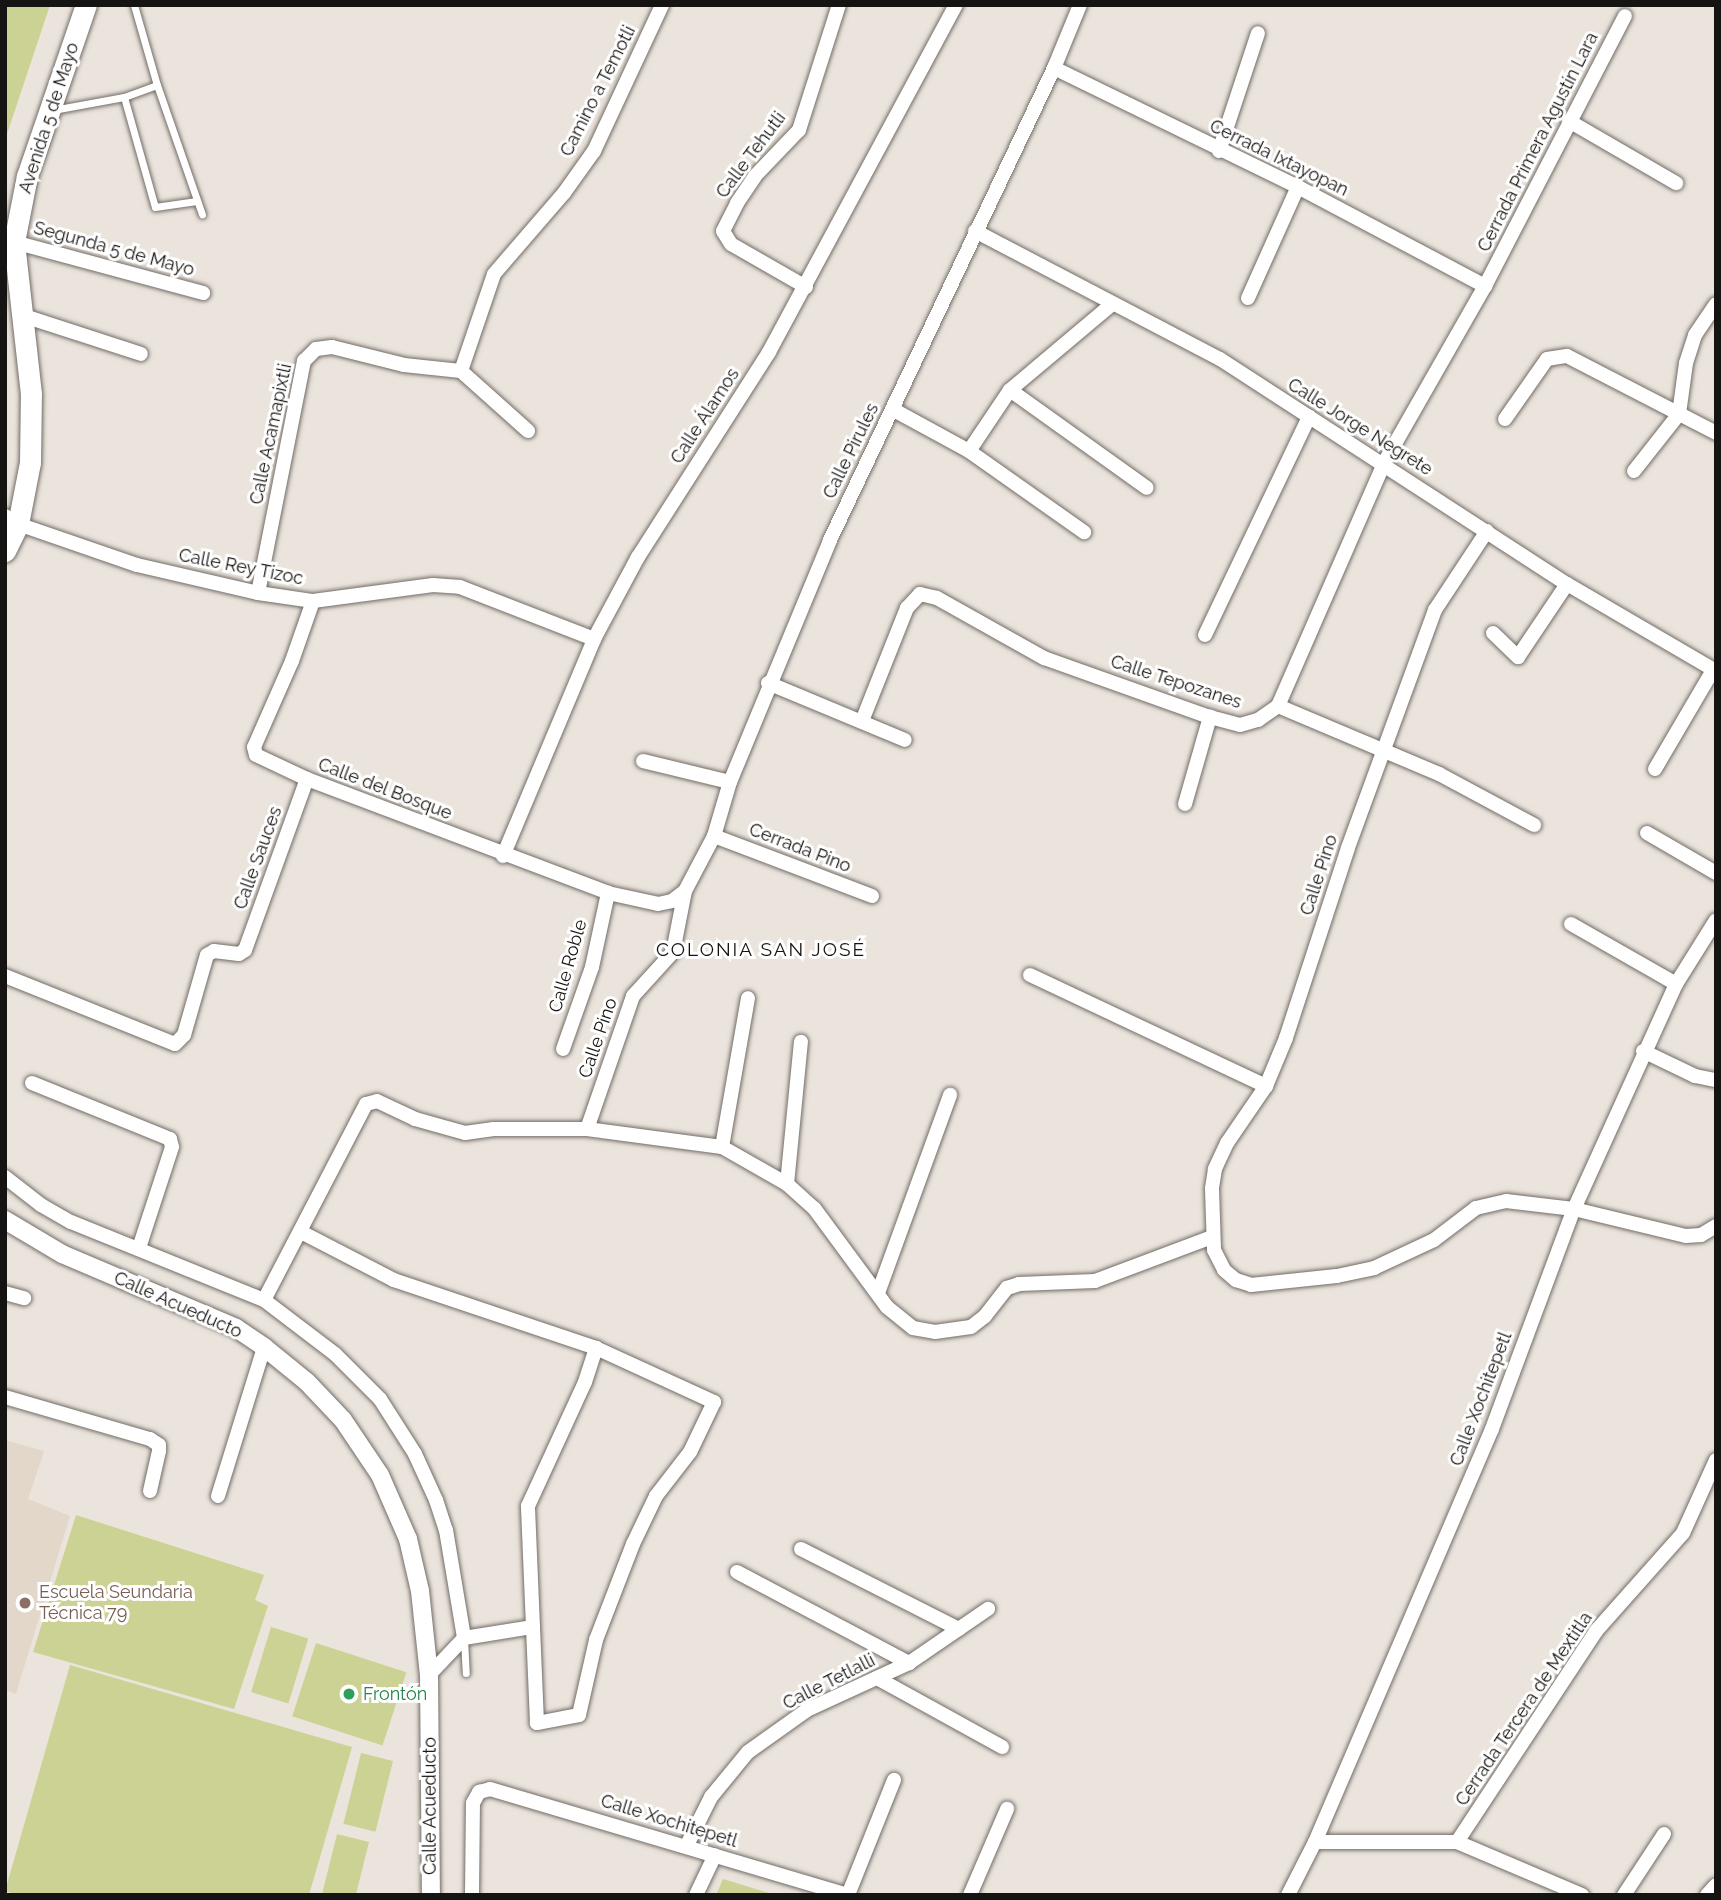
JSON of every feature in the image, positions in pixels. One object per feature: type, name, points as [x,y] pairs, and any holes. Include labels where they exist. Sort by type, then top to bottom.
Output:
[{"type":"main road","name":"Avenida 5 de Mayo","points":[[5,551],[30,448],[31,394],[14,242],[27,176],[86,5]]},
{"type":"street","name":"Camino a Temotli","points":[[461,370],[494,274],[564,193],[594,151],[662,5]]},
{"type":"street","name":"Calle Tehutli","points":[[806,287],[731,244],[723,231],[755,176],[799,130],[839,5]]},
{"type":"street","name":"Calle Álamos","points":[[503,856],[594,639],[638,557],[769,352],[956,5]]},
{"type":"street","name":"Calle Pirules","points":[[685,891],[714,836],[730,782],[768,683],[830,540],[1054,68],[1080,5]]},
{"type":"street","name":"Cerrada Primera Agustín Lara","points":[[1278,706],[1384,463],[1485,286],[1625,16]]},
{"type":"street","points":[[1219,151],[1258,33]]},
{"type":"street","name":"Cerrada Ixtayopan","points":[[1054,68],[1219,151],[1298,187],[1485,286]]},
{"type":"street","points":[[1569,121],[1676,183]]},
{"type":"street","points":[[1248,298],[1298,187]]},
{"type":"street","name":"Calle Jorge Negrete","points":[[975,231],[1220,359],[1567,584],[1714,671]]},
{"type":"street","name":"Segunda 5 de Mayo","points":[[14,242],[202,293]]},
{"type":"street","points":[[969,451],[1010,390],[1112,304]]},
{"type":"street","points":[[1634,471],[1679,414],[1686,363],[1695,335],[1716,304]]},
{"type":"street","points":[[21,315],[141,354]]},
{"type":"street","name":"Calle Acamapixtli","points":[[258,593],[304,361],[316,349],[332,347],[404,365],[461,370]]},
{"type":"street","points":[[1505,419],[1547,359],[1557,355],[1567,356],[1716,433]]},
{"type":"street","points":[[461,370],[528,431]]},
{"type":"street","points":[[1010,390],[1147,488]]},
{"type":"street","points":[[892,409],[969,451],[1083,532]]},
{"type":"street","points":[[1205,635],[1309,417]]},
{"type":"street","name":"Calle Rey Tizoc","points":[[12,520],[138,565],[258,593],[313,601],[433,585],[460,587],[594,639]]},
{"type":"street","name":"Calle Pino","points":[[1212,1237],[1215,1169],[1227,1143],[1266,1086],[1286,1038],[1348,848],[1435,610],[1487,531]]},
{"type":"street","points":[[1493,633],[1518,657],[1567,584]]},
{"type":"street","name":"Calle Tepozanes","points":[[862,721],[907,608],[920,594],[937,598],[1044,658],[1210,717],[1240,725],[1258,720],[1278,706]]},
{"type":"street","name":"Calle del Bosque","points":[[313,601],[292,661],[254,747],[256,755],[307,779],[503,856],[608,893],[658,904],[672,901],[685,891]]},
{"type":"street","points":[[1655,769],[1714,671]]},
{"type":"street","points":[[768,683],[905,740]]},
{"type":"street","points":[[1278,706],[1439,774],[1534,825]]},
{"type":"street","points":[[1185,804],[1210,717]]},
{"type":"street","points":[[643,761],[730,782]]},
{"type":"street","name":"Calle Sauces","points":[[5,976],[175,1044],[184,1035],[207,955],[214,951],[239,954],[245,950],[307,779]]},
{"type":"street","points":[[1647,834],[1716,873]]},
{"type":"street","name":"Cerrada Pino","points":[[714,836],[872,896]]},
{"type":"street","name":"Calle Pino","points":[[587,1129],[633,996],[673,952],[685,891]]},
{"type":"street","name":"Calle Roble","points":[[563,1049],[592,967],[608,893]]},
{"type":"street","name":"Calle Xochitepetl","points":[[1289,1895],[1315,1842],[1492,1429],[1574,1209],[1643,1051],[1676,984],[1716,920]]},
{"type":"street","points":[[1571,924],[1676,984]]},
{"type":"street","points":[[1030,975],[1266,1086]]},
{"type":"street","points":[[722,1147],[748,998]]},
{"type":"street","points":[[787,1184],[802,1042]]},
{"type":"street","points":[[1643,1051],[1695,1076],[1716,1080]]},
{"type":"street","points":[[32,1083],[170,1139],[172,1147],[139,1248]]},
{"type":"street","points":[[878,1293],[950,1095]]},
{"type":"street","points":[[264,1300],[366,1104],[377,1101],[415,1119],[465,1133],[494,1129],[587,1129],[722,1147],[787,1184],[814,1208],[887,1307],[913,1328],[951,1332],[971,1327],[1007,1288],[1019,1284],[1096,1281],[1212,1237],[1224,1270],[1236,1280],[1251,1285],[1337,1276],[1374,1268],[1434,1240],[1476,1208],[1506,1201],[1574,1209],[1686,1236],[1701,1235],[1716,1226]]},
{"type":"street","name":"Calle Acueducto","points":[[5,1177],[41,1205],[71,1222],[264,1300],[335,1354],[380,1399],[415,1454],[436,1500],[446,1530],[464,1638]]},
{"type":"street","name":"Calle Acueducto","points":[[5,1220],[62,1254],[236,1328],[264,1347],[307,1382],[343,1420],[380,1475],[408,1539],[420,1591],[429,1675],[430,1895]]},
{"type":"street","points":[[301,1232],[394,1280],[596,1348],[714,1402],[690,1452],[656,1496],[633,1544],[596,1640],[579,1715],[537,1723],[528,1506],[585,1382],[596,1348]]},
{"type":"street","points":[[5,1293],[24,1298]]},
{"type":"street","points":[[218,1496],[264,1347]]},
{"type":"street","points":[[5,1397],[150,1439],[159,1445],[159,1451],[150,1491]]},
{"type":"street","name":"Cerrada Tercera de Mextitla","points":[[1457,1842],[1597,1631],[1683,1533],[1716,1460]]},
{"type":"street","points":[[801,1549],[959,1629]]},
{"type":"street","points":[[737,1572],[909,1663]]},
{"type":"street","name":"Calle Tetlalli","points":[[687,1845],[711,1797],[748,1752],[807,1710],[909,1663],[988,1609]]},
{"type":"street","points":[[429,1675],[464,1638],[533,1627]]},
{"type":"street","points":[[877,1678],[1002,1747]]},
{"type":"street","points":[[848,1895],[894,1780]]},
{"type":"street","name":"Calle Xochitepetl","points":[[472,1895],[473,1803],[479,1792],[490,1788],[848,1895]]},
{"type":"street","points":[[970,1895],[1007,1809]]},
{"type":"street","points":[[1625,1895],[1664,1834]]},
{"type":"street","points":[[1315,1842],[1457,1842],[1582,1895]]},
{"type":"street","points":[[696,1895],[715,1855]]},
{"type":"street","points":[[1707,1895],[1716,1885]]},
{"type":"lane","points":[[134,5],[202,214]]},
{"type":"lane","points":[[49,110],[124,97],[158,85]]},
{"type":"lane","points":[[124,97],[155,207],[197,201]]},
{"type":"lane","name":"Calle Acueducto","points":[[464,1638],[466,1674]]},
{"type":"shaded area","name":"Escuela Seundaria Técnica 79","points":[[5,1440],[44,1451],[28,1499],[70,1516],[16,1694],[5,1690]]},
{"type":"green space","points":[[5,5],[50,5],[5,140]]},
{"type":"green space","points":[[76,1515],[264,1575],[255,1600],[268,1606],[234,1709],[33,1652]]},
{"type":"green space","points":[[271,1627],[308,1638],[288,1703],[251,1692]]},
{"type":"green space","name":"Frontón","points":[[316,1643],[406,1672],[383,1746],[292,1716]]},
{"type":"green space","points":[[70,1665],[352,1747],[309,1895],[18,1895],[5,1891]]},
{"type":"green space","points":[[361,1753],[393,1761],[375,1832],[343,1824]]},
{"type":"green space","points":[[337,1834],[369,1842],[356,1895],[322,1895]]},
{"type":"green space","points":[[723,1879],[775,1895],[716,1895]]},
{"type":"place","name":"Escuela Seundaria Técnica 79","points":[[25,1603]]},
{"type":"place","name":"Frontón","points":[[349,1694]]},
{"type":"district","name":"COLONIA SAN JOSÉ","points":[[761,950]]}]
